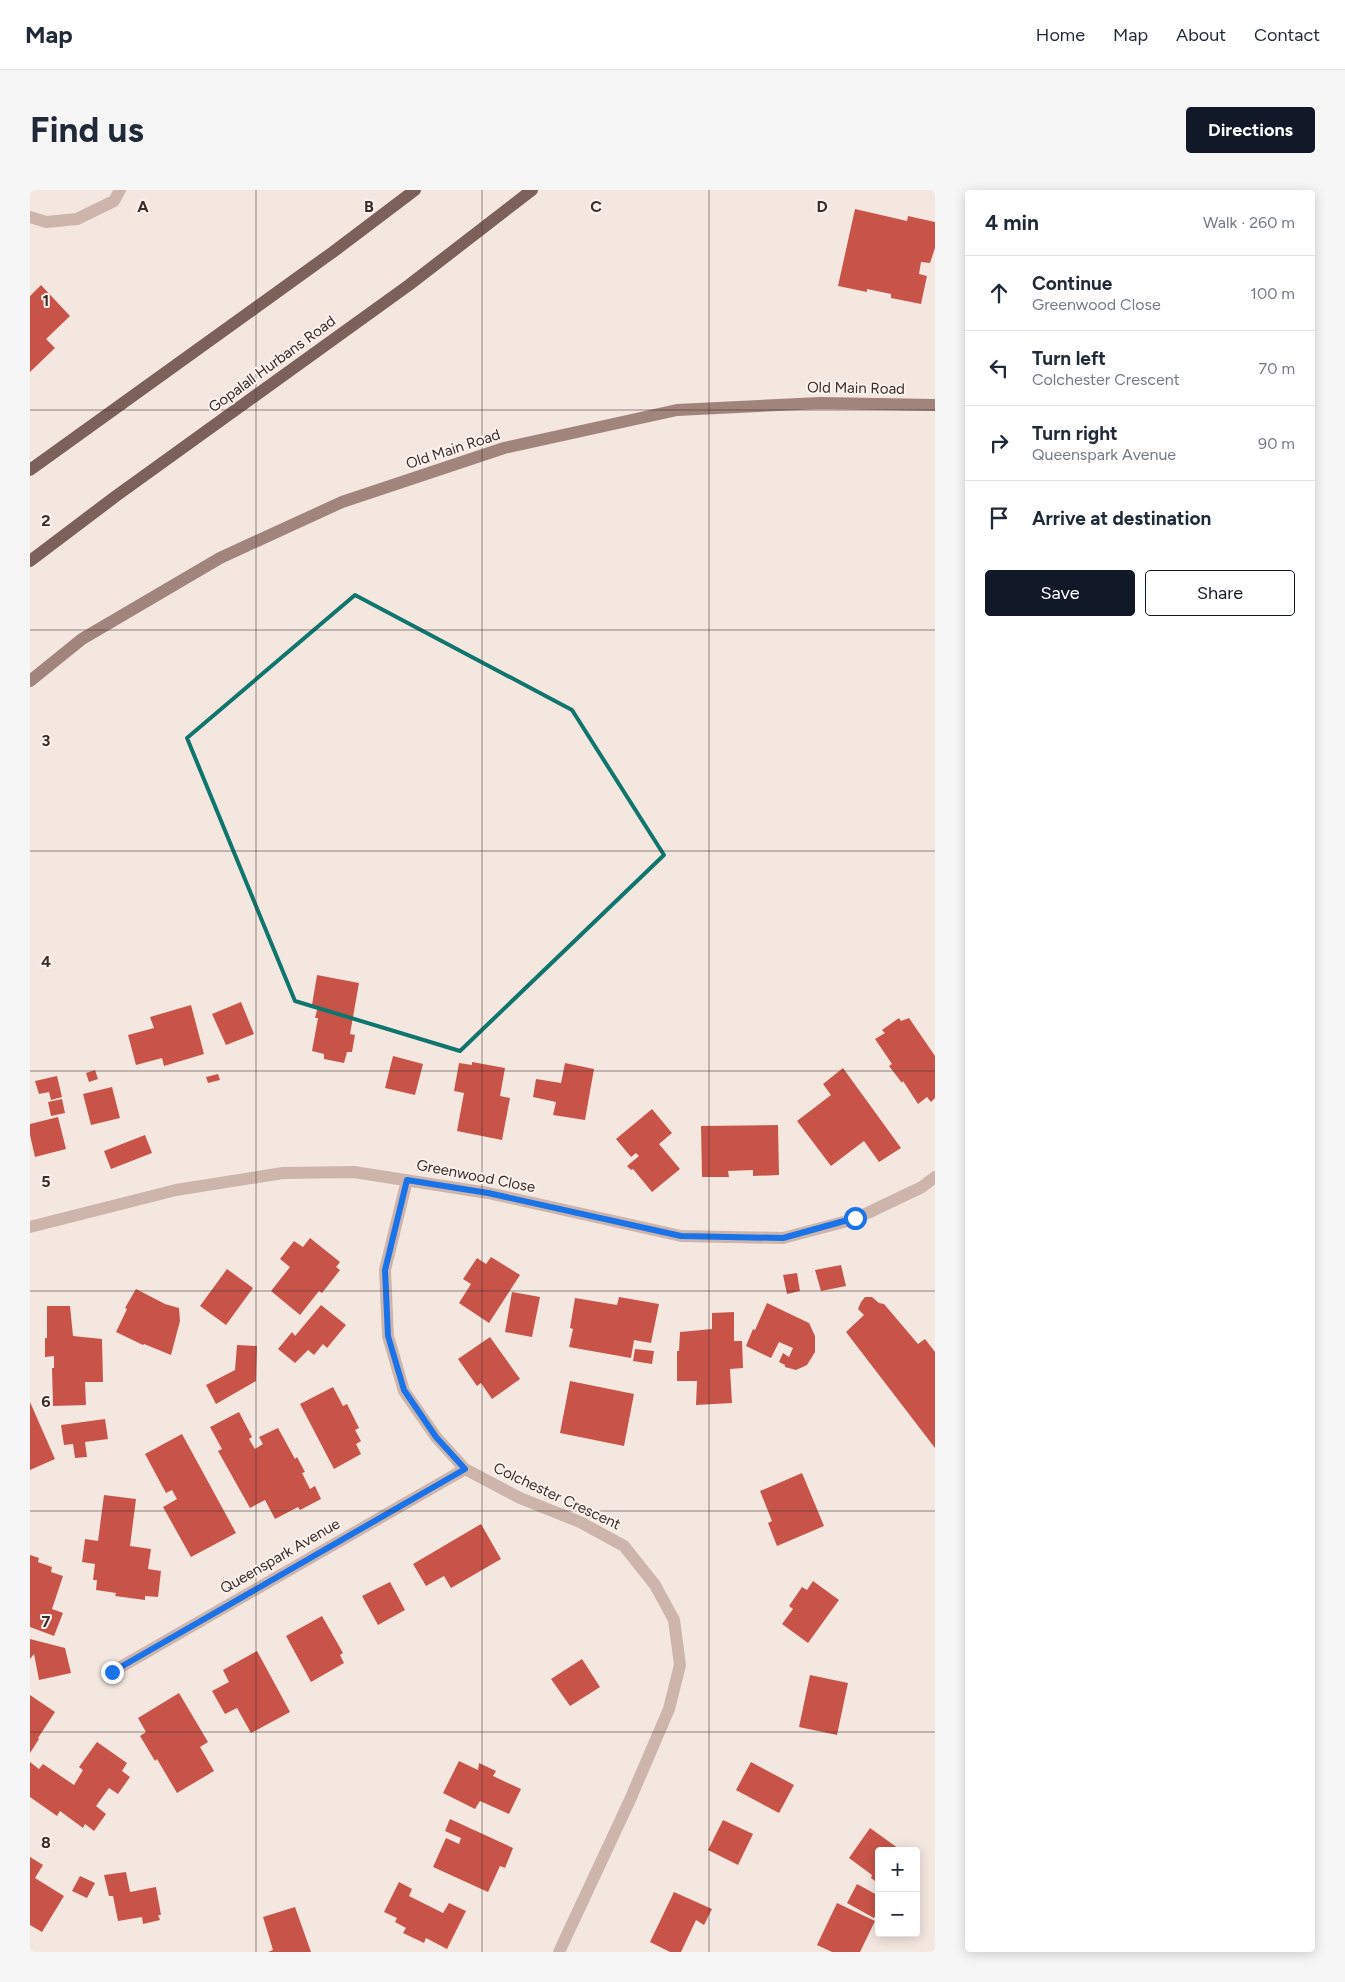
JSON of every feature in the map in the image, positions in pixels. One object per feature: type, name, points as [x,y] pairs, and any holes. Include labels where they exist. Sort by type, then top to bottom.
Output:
[{"type":"main road","points":[[30,470],[333,252],[415,190]]},
{"type":"main road","name":"Gopalall Hurbans Road","points":[[30,561],[116,496],[409,285],[532,190]]},
{"type":"street","points":[[30,217],[46,222],[78,219],[114,201],[120,190]]},
{"type":"street","name":"Old Main Road","points":[[30,682],[82,639],[220,558],[342,502],[504,448],[677,410],[820,403],[935,405]]},
{"type":"street","name":"Greenwood Close","points":[[30,1227],[176,1190],[283,1174],[354,1172],[488,1193],[681,1236],[783,1238],[855,1218],[922,1186],[935,1177]]},
{"type":"street","name":"Colchester Crescent","points":[[407,1180],[385,1270],[388,1336],[404,1390],[436,1437],[465,1469],[520,1498],[580,1522],[624,1546],[656,1584],[674,1620],[680,1665],[669,1709],[629,1802],[559,1952]]},
{"type":"street","name":"Queenspark Avenue","points":[[112,1672],[465,1469]]},
{"type":"highlighted area","points":[[355,595],[572,710],[664,855],[460,1051],[295,1001],[187,738]]},
{"type":"building","points":[[855,209],[907,221],[908,216],[935,222],[935,248],[930,263],[921,262],[919,274],[927,276],[921,304],[891,298],[891,294],[867,289],[867,292],[838,286]]},
{"type":"building","points":[[41,285],[70,316],[46,339],[55,348],[30,372],[30,296]]},
{"type":"building","points":[[317,975],[359,983],[350,1034],[355,1035],[352,1052],[347,1052],[344,1063],[324,1059],[324,1054],[312,1051],[318,1018],[315,1018],[318,1006],[312,1005]]},
{"type":"building","points":[[241,1002],[254,1034],[226,1045],[212,1014]]},
{"type":"building","points":[[191,1005],[204,1054],[164,1066],[162,1058],[136,1065],[128,1035],[154,1028],[150,1017]]},
{"type":"building","points":[[899,1018],[901,1021],[909,1018],[935,1056],[935,1098],[931,1102],[927,1097],[918,1104],[903,1081],[902,1083],[889,1066],[892,1064],[875,1039],[885,1033],[882,1030]]},
{"type":"building","points":[[393,1056],[423,1064],[415,1095],[385,1088]]},
{"type":"building","points":[[472,1062],[505,1068],[500,1096],[510,1098],[502,1140],[457,1131],[464,1093],[454,1091],[459,1063],[472,1065]]},
{"type":"building","points":[[565,1063],[594,1069],[585,1120],[553,1115],[556,1102],[533,1097],[536,1079],[561,1083]]},
{"type":"building","points":[[843,1068],[901,1148],[879,1162],[864,1141],[831,1166],[797,1121],[831,1095],[823,1084]]},
{"type":"building","points":[[95,1070],[98,1079],[89,1082],[86,1073]]},
{"type":"building","points":[[218,1074],[220,1080],[208,1083],[206,1077]]},
{"type":"building","points":[[57,1076],[62,1097],[51,1100],[49,1092],[39,1094],[35,1081]]},
{"type":"building","points":[[112,1087],[120,1118],[91,1125],[83,1094]]},
{"type":"building","points":[[62,1099],[65,1113],[51,1116],[48,1102]]},
{"type":"building","points":[[652,1109],[672,1133],[659,1144],[680,1169],[652,1192],[633,1169],[631,1170],[627,1166],[639,1156],[636,1153],[631,1157],[616,1139]]},
{"type":"building","points":[[58,1117],[66,1149],[35,1157],[30,1135],[30,1124]]},
{"type":"building","points":[[778,1125],[779,1175],[753,1176],[753,1170],[728,1171],[729,1177],[702,1177],[701,1126]]},
{"type":"building","points":[[145,1135],[152,1153],[111,1169],[104,1151]]},
{"type":"building","points":[[310,1238],[340,1262],[336,1267],[340,1270],[322,1293],[319,1291],[300,1315],[271,1291],[290,1267],[280,1259],[294,1241],[303,1247]]},
{"type":"building","points":[[491,1257],[520,1275],[489,1323],[459,1303],[471,1284],[463,1279],[477,1258],[486,1264]]},
{"type":"building","points":[[841,1265],[846,1286],[821,1291],[815,1270]]},
{"type":"building","points":[[227,1269],[253,1288],[226,1325],[200,1306]]},
{"type":"building","points":[[797,1273],[800,1291],[787,1294],[783,1275]]},
{"type":"building","points":[[136,1289],[165,1304],[179,1308],[180,1321],[171,1355],[143,1345],[116,1332],[127,1309],[125,1308]]},
{"type":"building","points":[[512,1292],[540,1297],[532,1337],[505,1332]]},
{"type":"building","points":[[619,1297],[659,1304],[651,1343],[634,1340],[631,1358],[569,1347],[573,1329],[570,1328],[575,1298],[617,1305]]},
{"type":"building","points":[[865,1297],[872,1297],[879,1303],[884,1304],[918,1344],[925,1339],[935,1352],[935,1448],[846,1332],[864,1315],[858,1309]]},
{"type":"building","points":[[767,1303],[809,1323],[815,1336],[815,1352],[807,1365],[796,1370],[785,1367],[785,1365],[779,1362],[783,1353],[789,1357],[793,1348],[779,1342],[771,1358],[746,1346]]},
{"type":"building","points":[[321,1305],[346,1325],[327,1348],[323,1344],[314,1355],[308,1350],[295,1363],[278,1349],[292,1332],[295,1336]]},
{"type":"building","points":[[47,1306],[70,1306],[73,1336],[102,1339],[103,1382],[85,1382],[86,1405],[53,1406],[52,1368],[54,1368],[54,1356],[45,1357]]},
{"type":"building","points":[[734,1312],[734,1341],[742,1341],[743,1368],[730,1369],[732,1403],[696,1405],[697,1381],[677,1381],[677,1351],[679,1351],[680,1332],[712,1329],[712,1313]]},
{"type":"building","points":[[490,1337],[520,1379],[492,1399],[481,1383],[477,1386],[458,1359]]},
{"type":"building","points":[[237,1345],[257,1346],[256,1381],[216,1404],[206,1385],[235,1370]]},
{"type":"building","points":[[635,1349],[654,1351],[652,1364],[633,1361]]},
{"type":"building","points":[[570,1381],[634,1394],[624,1446],[560,1433]]},
{"type":"building","points":[[333,1387],[343,1406],[347,1404],[359,1428],[355,1430],[361,1441],[356,1444],[361,1454],[334,1469],[300,1404]]},
{"type":"building","points":[[30,1402],[55,1459],[30,1470]]},
{"type":"building","points":[[239,1412],[252,1437],[249,1439],[255,1449],[263,1444],[259,1437],[278,1428],[295,1459],[297,1457],[305,1472],[302,1473],[310,1489],[315,1486],[321,1499],[300,1510],[298,1507],[275,1519],[265,1500],[250,1508],[218,1451],[222,1449],[210,1427]]},
{"type":"building","points":[[105,1419],[108,1439],[85,1442],[87,1457],[75,1458],[73,1444],[64,1445],[61,1425]]},
{"type":"building","points":[[182,1434],[236,1533],[191,1557],[163,1507],[177,1499],[172,1490],[166,1493],[145,1454]]},
{"type":"building","points":[[802,1473],[824,1526],[777,1546],[768,1523],[772,1521],[760,1491]]},
{"type":"building","points":[[104,1495],[136,1499],[130,1546],[151,1549],[148,1569],[161,1571],[158,1597],[145,1596],[145,1600],[115,1596],[116,1593],[96,1590],[97,1580],[93,1580],[95,1564],[82,1562],[85,1539],[98,1541]]},
{"type":"building","points":[[481,1524],[501,1559],[451,1588],[444,1576],[426,1586],[413,1564]]},
{"type":"building","points":[[30,1555],[39,1558],[38,1562],[52,1567],[51,1572],[63,1576],[52,1609],[63,1613],[54,1636],[30,1627]]},
{"type":"building","points":[[813,1581],[839,1600],[808,1643],[782,1624],[793,1609],[789,1606],[802,1587],[807,1590]]},
{"type":"building","points":[[390,1582],[405,1610],[378,1625],[362,1596]]},
{"type":"building","points":[[322,1616],[343,1653],[340,1655],[344,1663],[311,1682],[286,1636]]},
{"type":"building","points":[[30,1639],[65,1648],[71,1673],[39,1680],[34,1654],[30,1659]]},
{"type":"building","points":[[257,1651],[290,1712],[251,1733],[237,1708],[225,1714],[212,1691],[229,1682],[223,1670]]},
{"type":"building","points":[[582,1659],[600,1687],[570,1706],[551,1679]]},
{"type":"building","points":[[810,1675],[848,1683],[837,1735],[799,1727]]},
{"type":"building","points":[[179,1693],[208,1742],[200,1747],[214,1771],[177,1793],[157,1759],[155,1761],[140,1736],[146,1732],[138,1718]]},
{"type":"building","points":[[30,1695],[55,1712],[30,1753]]},
{"type":"building","points":[[97,1742],[127,1763],[122,1771],[130,1777],[118,1794],[109,1788],[96,1806],[106,1814],[94,1831],[85,1824],[83,1828],[60,1811],[57,1816],[30,1797],[30,1762],[39,1769],[43,1764],[74,1785],[83,1770],[79,1767]]},
{"type":"building","points":[[459,1761],[478,1770],[479,1763],[496,1771],[493,1776],[521,1789],[509,1814],[480,1801],[475,1809],[443,1793]]},
{"type":"building","points":[[751,1762],[794,1785],[779,1813],[736,1790]]},
{"type":"building","points":[[450,1819],[513,1848],[505,1868],[500,1866],[488,1892],[433,1867],[446,1838],[459,1844],[461,1838],[445,1831]]},
{"type":"building","points":[[723,1820],[753,1834],[738,1865],[708,1850]]},
{"type":"building","points":[[870,1828],[896,1847],[875,1847],[875,1881],[871,1878],[872,1875],[849,1858]]},
{"type":"building","points":[[30,1857],[43,1865],[35,1878],[64,1896],[42,1932],[30,1925]]},
{"type":"building","points":[[126,1872],[130,1892],[156,1887],[161,1915],[158,1915],[160,1920],[143,1924],[142,1917],[118,1921],[113,1896],[109,1896],[104,1875]]},
{"type":"building","points":[[80,1876],[95,1883],[87,1898],[72,1891]]},
{"type":"building","points":[[399,1882],[412,1889],[409,1896],[443,1913],[449,1903],[466,1911],[447,1949],[426,1938],[424,1943],[403,1933],[406,1928],[395,1922],[397,1918],[384,1912]]},
{"type":"building","points":[[857,1884],[875,1894],[875,1916],[874,1918],[847,1903]]},
{"type":"building","points":[[674,1892],[712,1909],[704,1925],[696,1920],[681,1952],[670,1952],[650,1942]]},
{"type":"building","points":[[837,1903],[875,1921],[860,1952],[832,1952],[817,1945]]},
{"type":"building","points":[[295,1907],[311,1952],[268,1952],[273,1950],[263,1917]]},
{"type":"route","points":[[112,1672],[465,1469],[436,1437],[404,1390],[388,1336],[385,1270],[407,1180],[488,1193],[681,1236],[783,1238],[855,1218]]}]
